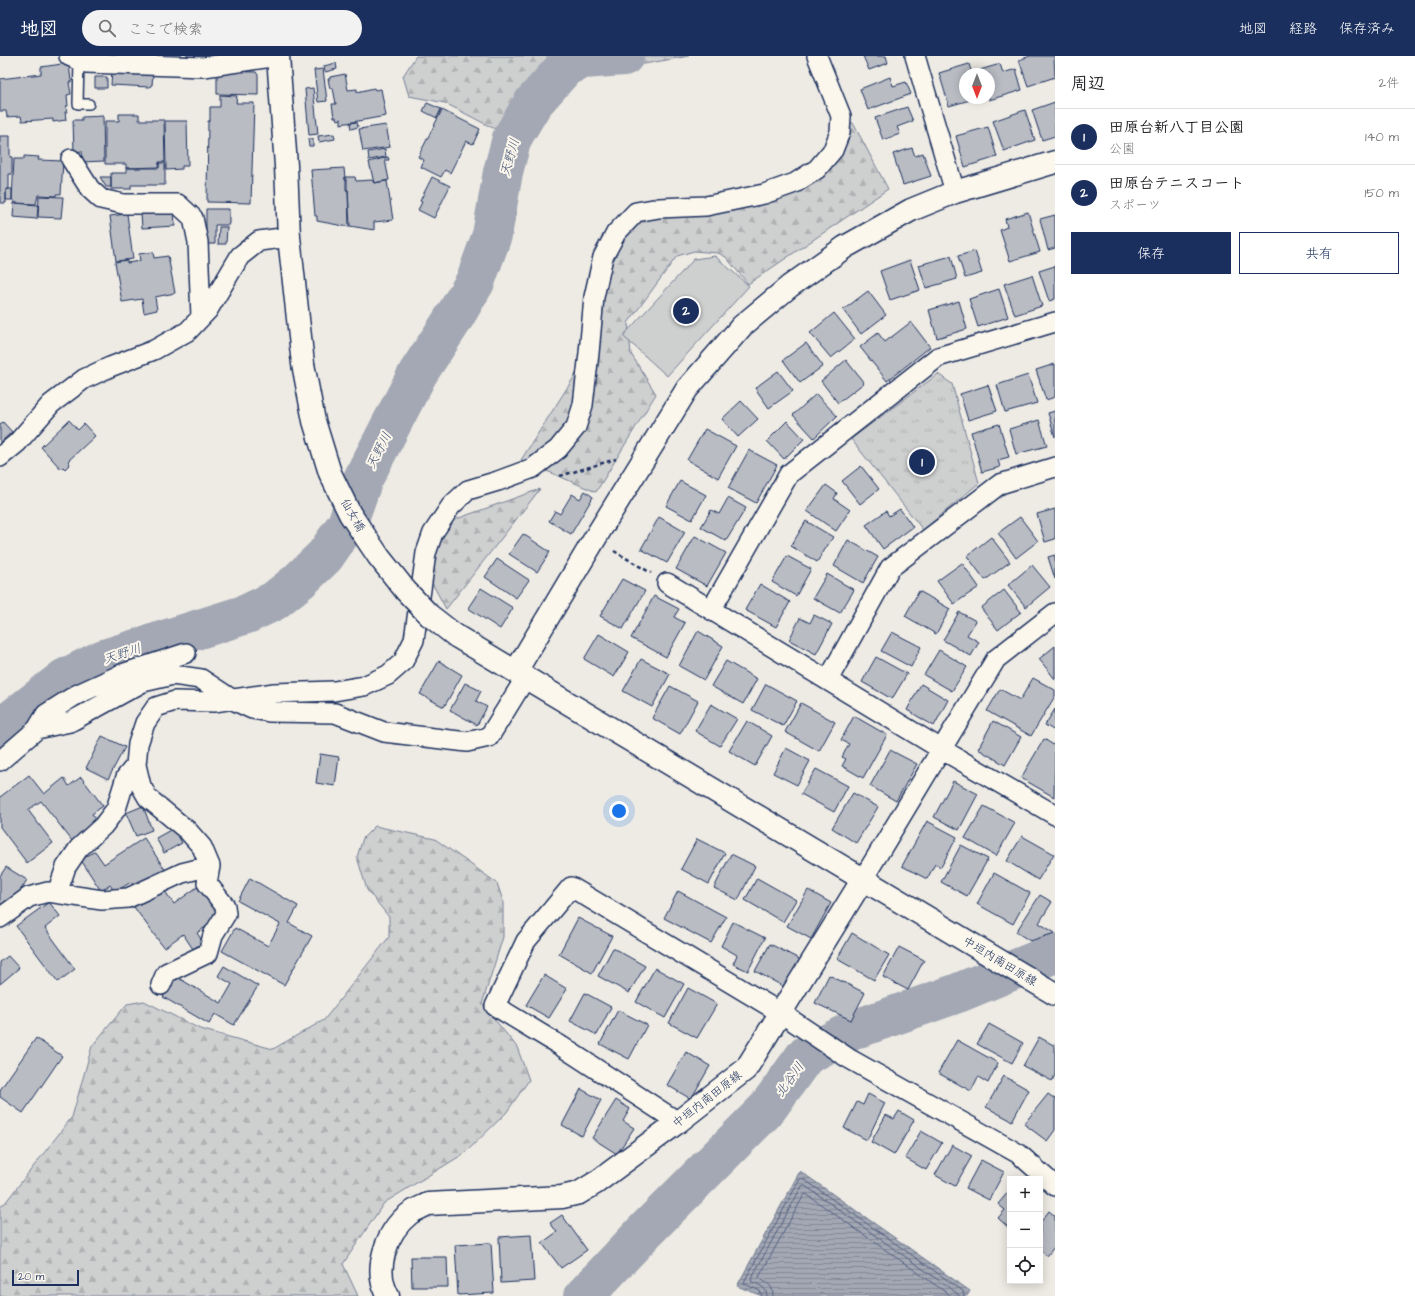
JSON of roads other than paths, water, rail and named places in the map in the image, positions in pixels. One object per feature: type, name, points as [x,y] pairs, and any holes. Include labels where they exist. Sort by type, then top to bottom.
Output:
[{"type":"street","points":[[74,58],[86,63],[156,61],[204,67],[278,56]]},
{"type":"street","name":"仙女橋","points":[[278,56],[286,166],[289,237],[303,364],[314,421],[330,473],[350,514],[379,557],[406,591],[429,615],[456,636],[863,879]]},
{"type":"street","points":[[161,985],[166,973],[208,953],[213,935],[226,914],[225,906],[207,883],[210,866],[202,847],[188,831],[148,798],[141,786],[136,765],[138,744],[144,723],[156,707],[175,701],[214,702],[274,693],[334,691],[364,686],[388,675],[403,662],[414,640],[426,553],[433,533],[451,506],[468,490],[533,468],[558,448],[576,427],[583,405],[590,353],[594,297],[603,257],[616,233],[636,212],[659,208],[706,206],[764,194],[795,183],[817,169],[833,150],[840,132],[841,116],[817,56]]},
{"type":"street","points":[[914,56],[955,192]]},
{"type":"street","points":[[71,159],[90,189],[101,198],[123,204],[178,204],[194,218],[198,242],[201,317]]},
{"type":"street","points":[[37,729],[70,722],[143,682],[173,675],[201,678],[233,700],[252,708],[269,712],[335,713],[384,732],[467,742],[489,737],[521,674],[600,530],[687,389],[742,326],[790,286],[845,247],[911,210],[955,192],[1055,162]]},
{"type":"street","points":[[0,457],[17,443],[51,404],[84,378],[154,350],[188,331],[208,310],[240,256],[259,242],[289,237]]},
{"type":"street","points":[[711,610],[789,474],[938,357],[1055,322]]},
{"type":"street","points":[[828,680],[890,568],[1000,484],[1055,467]]},
{"type":"street","points":[[666,583],[1055,815]]},
{"type":"street","points":[[863,879],[996,659],[1055,613]]},
{"type":"street","points":[[0,761],[37,729],[46,714],[76,695],[122,674],[186,653]]},
{"type":"street","points":[[57,893],[66,867],[79,848],[103,826],[116,809],[126,777],[136,765]]},
{"type":"street","points":[[0,918],[29,897],[48,892],[102,900],[128,898],[182,873],[210,866]]},
{"type":"street","name":"中垣内南田原線","points":[[388,1296],[382,1271],[384,1249],[394,1230],[409,1214],[428,1204],[562,1197],[579,1193],[597,1182],[678,1122],[746,1069],[863,879],[1051,992]]},
{"type":"street","points":[[678,1122],[561,1046],[495,1006],[526,941],[571,887],[781,1013],[848,1058],[1019,1154],[1055,1186]]},
{"type":"lane","points":[[74,58],[78,104],[90,104]]},
{"type":"water","points":[[800,1171],[970,1291],[967,1296],[762,1296],[737,1286]]},
{"type":"waterway","name":"天野川","points":[[0,729],[64,679],[104,659],[247,614],[274,601],[299,581],[325,556],[347,524],[363,479],[418,373],[452,321],[475,282],[492,235],[503,172],[512,138],[533,103],[566,66],[583,59],[624,56]]},
{"type":"waterway","name":"北谷川","points":[[584,1296],[646,1230],[766,1110],[805,1056],[853,1030],[958,993],[1055,953]]},
{"type":"place","name":"田原台テニスコート","points":[[686,311]]},
{"type":"place","name":"田原台新八丁目公園","points":[[922,462]]}]
